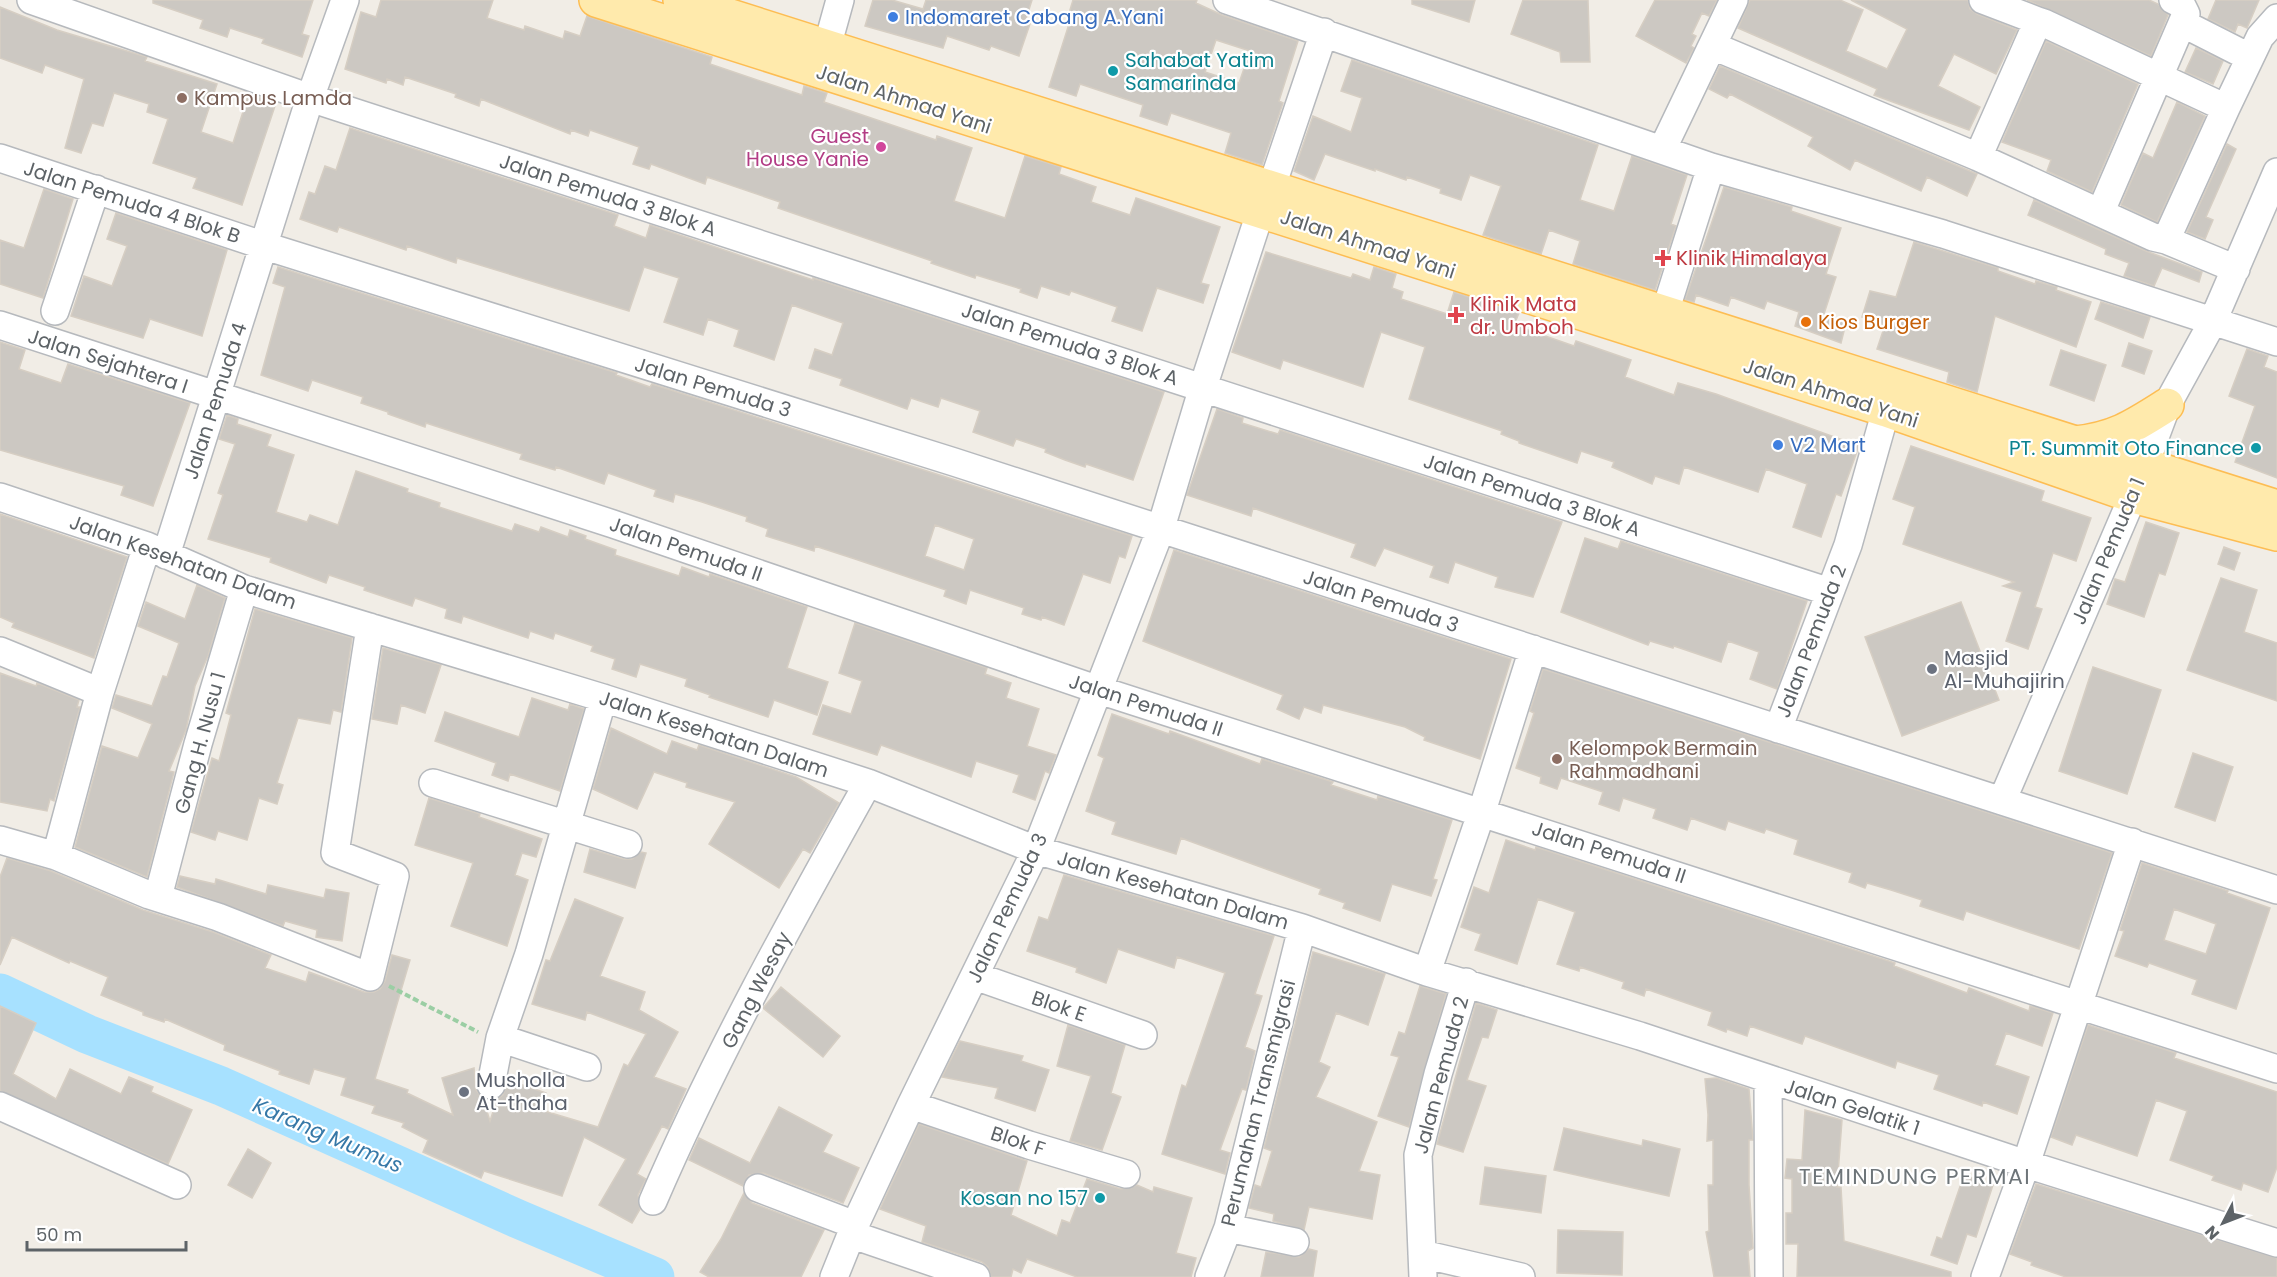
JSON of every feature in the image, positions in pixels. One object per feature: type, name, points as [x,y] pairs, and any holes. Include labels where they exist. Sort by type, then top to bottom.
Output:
[{"type":"main road","name":"Jalan Ahmad Yani","points":[[596,0],[947,113],[1665,312],[2073,443],[2138,481],[2277,507]]},
{"type":"main road","name":"Jalan Ahmad Yani","points":[[680,0],[827,47],[1266,200],[1886,410],[2138,481],[2277,534]]},
{"type":"main road","points":[[2073,443],[2102,440],[2118,434],[2168,405]]},
{"type":"street","name":"Jalan Pemuda 4","points":[[56,856],[100,692],[216,397],[310,98],[345,0]]},
{"type":"street","points":[[827,47],[840,0]]},
{"type":"street","points":[[1227,0],[1711,168],[1943,234],[2212,323],[2277,342]]},
{"type":"street","points":[[1662,150],[1734,0]]},
{"type":"street","points":[[1983,0],[2015,6],[2038,21],[2226,108]]},
{"type":"street","name":"Jalan Pemuda 3 Blok A","points":[[38,1],[310,98],[1830,592]]},
{"type":"street","points":[[2101,211],[2160,77],[2177,11],[2249,57]]},
{"type":"street","points":[[2166,240],[2249,57],[2260,37],[2277,18]]},
{"type":"street","points":[[1977,156],[2038,21]]},
{"type":"street","name":"Jalan Pemuda 3","points":[[834,1277],[911,1105],[1036,850],[1099,690],[1160,531],[1203,387],[1324,32]]},
{"type":"street","points":[[1713,46],[1977,156],[2101,211],[2153,237],[2236,268]]},
{"type":"street","name":"Jalan Pemuda 4 Blok B","points":[[0,158],[265,246]]},
{"type":"street","points":[[1665,312],[1711,168]]},
{"type":"street","name":"Jalan Pemuda 1","points":[[2002,801],[2168,405],[2212,323],[2277,172]]},
{"type":"street","points":[[55,311],[96,189]]},
{"type":"street","name":"Jalan Pemuda 3","points":[[265,246],[954,462],[1160,531],[1533,650]]},
{"type":"street","name":"Jalan Sejahtera I","points":[[0,325],[216,397]]},
{"type":"street","name":"Jalan Pemuda II","points":[[216,397],[614,524],[1099,690],[2277,1069]]},
{"type":"street","name":"Jalan Pemuda 2","points":[[1533,650],[1778,729],[1848,545],[1886,410]]},
{"type":"street","name":"Jalan Kesehatan Dalam","points":[[0,497],[157,551],[244,589],[603,698],[868,783],[1036,850],[1302,928],[1427,972]]},
{"type":"street","name":"Gang H. Nusu 1","points":[[158,897],[198,744],[244,589]]},
{"type":"street","points":[[0,840],[56,856],[370,977],[395,876],[335,853],[370,627]]},
{"type":"street","points":[[1427,972],[1482,812],[1533,650]]},
{"type":"street","points":[[0,651],[100,692]]},
{"type":"street","points":[[491,1086],[500,1038],[529,954],[603,698]]},
{"type":"street","points":[[1778,729],[2277,890]]},
{"type":"street","points":[[432,783],[628,844]]},
{"type":"street","name":"Gang Wesay","points":[[653,1201],[680,1140],[773,957],[868,783]]},
{"type":"street","points":[[1985,1277],[2026,1164],[2132,842]]},
{"type":"street","name":"Perumahan Transmigrasi","points":[[1209,1277],[1228,1228],[1302,928]]},
{"type":"street","name":"Jalan Gelatik 1","points":[[1427,972],[1466,982],[2277,1243]]},
{"type":"street","name":"Blok E","points":[[975,976],[1143,1035]]},
{"type":"street","name":"Jalan Pemuda 2","points":[[1422,1266],[1418,1155],[1438,1074],[1466,982]]},
{"type":"street","points":[[500,1038],[587,1067]]},
{"type":"street","points":[[1768,1079],[1769,1277]]},
{"type":"street","name":"Blok F","points":[[911,1105],[1029,1145],[1126,1174]]},
{"type":"street","points":[[0,1107],[177,1185]]},
{"type":"street","points":[[758,1188],[854,1230],[976,1277]]},
{"type":"street","points":[[1228,1228],[1295,1242]]},
{"type":"street","points":[[1422,1266],[1521,1277]]},
{"type":"path","points":[[370,977],[496,1041],[500,1038]]},
{"type":"building","points":[[153,0],[313,0],[302,34],[309,36],[302,57],[262,43],[264,39],[230,28],[227,37],[200,28],[203,20],[153,3]]},
{"type":"building","points":[[381,0],[493,0],[487,18],[524,30],[525,26],[563,39],[565,31],[580,36],[587,16],[712,57],[710,64],[802,95],[804,86],[827,93],[824,102],[936,140],[937,136],[972,148],[954,201],[1005,218],[1025,156],[1061,167],[1059,174],[1096,187],[1091,202],[1130,215],[1136,198],[1220,227],[1201,283],[1209,285],[1203,303],[1157,288],[1142,331],[1112,321],[1117,307],[1071,291],[1069,295],[1041,286],[1037,298],[1020,292],[1021,289],[976,275],[975,278],[778,208],[780,202],[707,177],[705,184],[651,164],[649,169],[633,164],[639,147],[590,130],[588,136],[571,130],[570,134],[481,99],[479,106],[455,97],[456,94],[405,77],[403,85],[387,79],[386,83],[345,69],[361,12],[376,17]]},
{"type":"building","points":[[873,0],[892,0],[923,9],[926,0],[1032,0],[1026,19],[1031,21],[1019,56],[991,46],[989,50],[947,36],[943,48],[865,26]]},
{"type":"building","points":[[1073,0],[1197,0],[1196,3],[1222,15],[1298,41],[1279,101],[1283,103],[1262,165],[1225,153],[1231,133],[1171,113],[1167,125],[1140,116],[1143,105],[1080,84],[1076,96],[1049,87],[1069,24],[1066,23]],"holes":[[[1216,40],[1250,51],[1239,83],[1205,72]]]},
{"type":"building","points":[[1412,0],[1475,0],[1469,22],[1412,4]]},
{"type":"building","points":[[1523,0],[1588,0],[1590,62],[1561,62],[1560,52],[1511,34]]},
{"type":"building","points":[[1655,0],[1717,0],[1709,16],[1702,13],[1692,34],[1696,36],[1691,46],[1694,48],[1686,63],[1636,36]]},
{"type":"building","points":[[1750,0],[1840,0],[1863,10],[1846,51],[1887,69],[1907,29],[1851,0],[1968,0],[1970,9],[1977,14],[2017,30],[1996,74],[1954,54],[1938,86],[1980,107],[1969,130],[1874,95],[1877,89],[1738,28]]},
{"type":"building","points":[[2027,0],[2149,0],[2158,4],[2168,15],[2151,56]]},
{"type":"building","points":[[2216,0],[2259,0],[2247,28],[2238,24],[2235,32],[2208,19]]},
{"type":"building","points":[[0,7],[57,30],[147,57],[145,61],[217,84],[201,132],[233,143],[249,93],[276,103],[242,205],[193,188],[197,178],[153,163],[168,119],[147,112],[149,104],[114,93],[103,126],[92,123],[81,153],[65,148],[84,79],[45,65],[42,73],[0,58]]},
{"type":"building","points":[[2046,41],[2138,84],[2092,192],[2047,171],[2051,160],[2002,142]]},
{"type":"building","points":[[2196,48],[2223,61],[2213,84],[2185,72]]},
{"type":"building","points":[[1352,60],[1598,145],[1580,200],[1614,211],[1632,156],[1687,175],[1671,224],[1676,226],[1655,290],[1573,264],[1580,241],[1549,230],[1541,254],[1483,235],[1501,186],[1470,175],[1461,200],[1440,193],[1441,189],[1407,177],[1406,180],[1325,154],[1314,180],[1294,171],[1313,116],[1351,132],[1362,98],[1341,91]]},
{"type":"building","points":[[1720,66],[1977,174],[1967,196],[1927,177],[1921,191],[1855,160],[1850,170],[1808,146],[1813,137],[1730,94],[1727,98],[1709,89]]},
{"type":"building","points":[[2177,102],[2205,116],[2157,222],[2121,205],[2143,153],[2153,158]]},
{"type":"building","points":[[350,128],[618,215],[614,226],[646,238],[650,225],[813,280],[813,278],[1164,392],[1133,480],[1086,464],[1085,467],[1065,460],[1045,452],[1046,449],[1016,439],[1013,446],[973,432],[980,411],[941,398],[938,407],[911,398],[907,409],[840,385],[842,379],[809,368],[815,349],[832,355],[843,323],[792,305],[774,360],[734,346],[739,330],[708,319],[703,335],[664,322],[679,278],[644,267],[629,311],[457,258],[456,263],[407,246],[406,250],[339,227],[337,232],[300,219],[309,192],[315,194],[325,166],[336,170]]},
{"type":"building","points":[[2227,144],[2236,149],[2206,217],[2213,220],[2205,239],[2187,232]]},
{"type":"building","points":[[1724,187],[1792,207],[1791,211],[1841,228],[1826,274],[1836,277],[1823,317],[1846,323],[1841,343],[1795,326],[1799,312],[1767,301],[1764,309],[1731,297],[1728,306],[1696,295],[1694,302],[1685,300]]},
{"type":"building","points":[[44,189],[73,199],[43,298],[0,284],[0,240],[24,248]]},
{"type":"building","points":[[2034,200],[2146,251],[2202,272],[2199,282],[2162,268],[2154,286],[2124,276],[2129,263],[2105,254],[2106,249],[2028,215]]},
{"type":"building","points":[[116,213],[227,250],[202,336],[150,319],[143,338],[71,316],[84,276],[112,286],[127,246],[107,239]]},
{"type":"building","points":[[1914,242],[1998,268],[1998,271],[2035,284],[2036,281],[2057,287],[2056,290],[2091,302],[2076,347],[1995,316],[1977,392],[1947,382],[1949,372],[1877,349],[1885,325],[1862,317],[1870,291],[1896,297]]},
{"type":"building","points":[[1266,252],[1351,278],[1353,274],[1370,280],[1374,267],[1396,274],[1392,288],[1403,292],[1401,299],[1447,314],[1454,292],[1519,313],[1514,325],[1574,346],[1576,341],[1631,360],[1625,377],[1674,395],[1678,383],[1716,394],[1859,446],[1841,496],[1836,494],[1821,537],[1793,527],[1807,484],[1766,469],[1758,492],[1684,467],[1679,484],[1655,476],[1652,484],[1612,467],[1614,462],[1581,451],[1577,463],[1519,443],[1501,434],[1502,431],[1409,399],[1425,347],[1381,332],[1363,387],[1283,360],[1280,369],[1232,352]]},
{"type":"building","points":[[278,267],[617,373],[616,375],[650,387],[652,384],[1132,536],[1125,558],[1119,556],[1110,583],[1083,574],[1064,625],[1042,617],[1041,620],[1022,614],[1024,608],[970,590],[966,604],[944,596],[946,590],[855,559],[815,546],[814,551],[766,536],[768,529],[746,521],[747,517],[702,502],[675,494],[673,502],[654,496],[656,490],[608,473],[604,484],[556,467],[555,470],[520,459],[522,454],[426,423],[425,427],[388,414],[388,412],[361,403],[363,397],[312,380],[308,391],[261,375],[285,287],[273,283]],"holes":[[[935,525],[974,539],[964,570],[925,556]]]},
{"type":"building","points":[[2101,302],[2150,317],[2143,338],[2095,319]]},
{"type":"building","points":[[0,342],[25,350],[19,369],[61,383],[68,364],[190,403],[153,506],[121,495],[124,486],[0,450]]},
{"type":"building","points":[[2129,343],[2152,351],[2144,374],[2122,366]]},
{"type":"building","points":[[2247,349],[2268,356],[2264,367],[2277,372],[2277,478],[2235,462],[2255,406],[2229,396]]},
{"type":"building","points":[[2061,350],[2106,365],[2094,401],[2050,385]]},
{"type":"building","points":[[1217,409],[1243,418],[1242,423],[1278,434],[1280,430],[1562,522],[1533,597],[1495,587],[1498,577],[1455,562],[1448,583],[1430,577],[1434,566],[1384,548],[1375,566],[1351,557],[1356,544],[1253,508],[1251,516],[1187,495]]},
{"type":"building","points":[[227,415],[238,419],[237,424],[271,435],[267,446],[294,455],[276,512],[307,522],[310,515],[338,525],[356,471],[408,489],[407,492],[440,503],[439,507],[512,531],[515,524],[539,532],[541,527],[568,537],[570,530],[586,536],[585,539],[616,550],[615,555],[679,576],[682,567],[709,577],[710,574],[807,607],[787,668],[828,682],[817,715],[774,700],[768,717],[709,697],[710,695],[685,686],[687,679],[640,664],[636,677],[612,669],[615,659],[591,651],[593,646],[555,633],[553,639],[530,631],[528,638],[463,616],[461,623],[445,618],[447,609],[415,598],[412,606],[364,590],[365,587],[329,575],[326,583],[270,562],[271,558],[208,539],[223,495],[218,493],[235,444],[219,439]]},
{"type":"building","points":[[1911,446],[2044,491],[2041,501],[2091,518],[2076,561],[2053,553],[2035,607],[2042,609],[2028,649],[2006,641],[2022,592],[2003,586],[2014,582],[1903,544],[1915,507],[1893,499]]},
{"type":"building","points":[[0,514],[127,557],[94,658],[12,627],[14,623],[0,617]]},
{"type":"building","points":[[2146,522],[2179,533],[2165,575],[2159,573],[2144,617],[2107,604],[2115,579],[2125,582]]},
{"type":"building","points":[[1585,538],[1618,549],[1621,541],[1807,601],[1777,689],[1750,679],[1759,652],[1728,641],[1721,662],[1674,646],[1673,648],[1650,641],[1648,645],[1561,612]]},
{"type":"building","points":[[2224,547],[2240,553],[2234,570],[2218,564]]},
{"type":"building","points":[[1174,550],[1511,659],[1480,759],[1424,740],[1425,737],[1405,727],[1323,705],[1321,713],[1304,707],[1299,719],[1277,709],[1283,695],[1143,641]]},
{"type":"building","points":[[2221,578],[2257,590],[2244,632],[2277,643],[2277,701],[2187,670]]},
{"type":"building","points":[[197,585],[225,598],[208,656],[195,686],[186,730],[169,771],[174,772],[147,877],[75,847],[102,746],[138,758],[152,724],[112,708],[116,695],[152,706],[163,676],[167,677],[179,643],[138,626],[146,602],[185,619]]},
{"type":"building","name":"Masjid Al-Muhajirin","points":[[1961,602],[1999,700],[1902,736],[1865,637]]},
{"type":"building","points":[[255,609],[352,638],[341,712],[333,710],[330,724],[298,718],[277,783],[283,785],[277,804],[259,798],[247,840],[218,831],[215,840],[191,832],[212,758],[219,761],[231,715],[226,713]]},
{"type":"building","points":[[855,623],[987,668],[985,674],[1011,683],[1006,698],[1039,709],[1027,746],[1056,755],[1049,773],[1045,771],[1035,800],[1013,792],[1019,775],[976,761],[971,777],[881,745],[877,755],[813,734],[823,705],[851,714],[862,681],[839,673]]},
{"type":"building","points":[[383,648],[441,665],[425,713],[401,705],[397,724],[372,719]]},
{"type":"building","points":[[2093,667],[2161,690],[2127,794],[2059,771]]},
{"type":"building","points":[[1543,669],[2112,853],[2079,949],[1966,911],[1963,920],[1920,906],[1922,900],[1867,883],[1865,888],[1849,882],[1852,873],[1794,854],[1798,840],[1766,829],[1764,833],[1728,821],[1725,830],[1691,818],[1687,830],[1653,818],[1656,809],[1623,798],[1619,811],[1599,804],[1603,792],[1561,778],[1557,789],[1540,783],[1541,777],[1516,768],[1534,713],[1530,711]]},
{"type":"building","points":[[0,673],[36,686],[37,683],[79,700],[77,707],[80,707],[54,801],[50,799],[47,811],[0,802]]},
{"type":"building","points":[[532,698],[568,710],[570,704],[584,709],[560,791],[510,774],[508,781],[492,775],[496,763],[435,741],[445,712],[519,737]]},
{"type":"building","points":[[1112,714],[1169,734],[1170,731],[1260,764],[1262,759],[1333,782],[1331,785],[1377,800],[1378,796],[1452,820],[1433,879],[1437,880],[1431,896],[1392,884],[1380,921],[1343,908],[1345,903],[1319,894],[1321,889],[1181,838],[1176,854],[1112,834],[1116,822],[1086,811],[1104,758],[1098,755]]},
{"type":"building","points":[[611,728],[667,754],[672,741],[697,750],[699,745],[796,777],[839,803],[810,853],[803,849],[779,888],[709,844],[735,802],[686,787],[687,783],[654,772],[637,809],[593,789]]},
{"type":"building","points":[[2193,753],[2233,767],[2215,821],[2175,807]]},
{"type":"building","points":[[429,798],[480,814],[479,817],[542,839],[536,857],[522,853],[515,875],[528,880],[507,946],[451,926],[473,863],[415,845]]},
{"type":"building","points":[[1506,840],[1535,850],[1536,847],[1895,963],[1894,966],[1967,993],[1969,988],[2029,1011],[2030,1006],[2053,1013],[2042,1046],[2006,1033],[1995,1065],[2029,1077],[2017,1114],[1983,1102],[1982,1106],[1934,1089],[1939,1075],[1897,1061],[1895,1068],[1805,1036],[1802,1044],[1750,1026],[1747,1036],[1727,1029],[1726,1032],[1708,1025],[1712,1012],[1646,989],[1644,996],[1622,988],[1624,982],[1580,967],[1579,971],[1557,964],[1575,912],[1538,899],[1517,964],[1475,950],[1481,934],[1461,927],[1474,887],[1489,893]]},
{"type":"building","points":[[590,849],[624,859],[632,859],[641,852],[646,853],[635,888],[584,872]]},
{"type":"building","points":[[7,858],[51,871],[143,910],[213,932],[271,955],[265,968],[306,982],[309,972],[364,992],[374,992],[380,989],[385,981],[392,955],[410,960],[375,1079],[408,1090],[407,1093],[453,1115],[442,1078],[474,1068],[476,1090],[483,1098],[490,1121],[497,1099],[503,1095],[508,1080],[546,1093],[541,1110],[598,1127],[624,1064],[628,1066],[646,1034],[587,1012],[585,1020],[532,1004],[546,960],[550,961],[575,899],[623,918],[600,976],[645,992],[639,1010],[678,1032],[654,1077],[686,1089],[668,1129],[662,1126],[637,1174],[646,1179],[638,1195],[640,1209],[632,1223],[599,1205],[626,1159],[584,1137],[562,1196],[484,1171],[481,1178],[423,1152],[428,1140],[402,1127],[404,1123],[372,1113],[375,1106],[341,1095],[346,1078],[314,1069],[309,1084],[279,1074],[280,1071],[224,1050],[225,1045],[165,1019],[164,1022],[143,1015],[143,1012],[101,995],[108,977],[70,961],[69,963],[12,937],[0,965],[0,877]]},
{"type":"building","points":[[2142,863],[2228,891],[2227,893],[2270,908],[2236,1009],[2192,994],[2197,980],[2149,963],[2147,967],[2115,956],[2124,931],[2120,930]],"holes":[[[2174,909],[2216,924],[2206,954],[2164,940]]]},
{"type":"building","points":[[1064,875],[1274,936],[1255,994],[1262,996],[1245,1047],[1255,1051],[1246,1090],[1242,1089],[1220,1150],[1230,1153],[1225,1174],[1162,1154],[1182,1085],[1186,1087],[1225,973],[1177,957],[1174,968],[1118,949],[1106,983],[1076,972],[1077,968],[1027,951],[1039,917],[1048,920]]},
{"type":"building","points":[[180,876],[215,884],[216,879],[266,894],[268,885],[324,898],[326,889],[349,893],[342,941],[316,937],[317,930],[285,921],[283,926],[177,887]]},
{"type":"building","points":[[1313,952],[1385,974],[1368,1025],[1336,1013],[1319,1062],[1330,1067],[1316,1097],[1377,1122],[1359,1171],[1380,1175],[1372,1219],[1309,1207],[1304,1230],[1273,1221],[1274,1214],[1249,1208],[1255,1185],[1261,1187],[1272,1151],[1264,1148]]},
{"type":"building","points":[[1420,986],[1446,994],[1409,1127],[1378,1116],[1399,1057],[1391,1055],[1399,1032],[1405,1034]]},
{"type":"building","points":[[781,987],[840,1036],[823,1057],[763,1008]]},
{"type":"building","points":[[1476,1003],[1497,1010],[1488,1038],[1482,1037],[1467,1080],[1486,1086],[1463,1152],[1437,1144]]},
{"type":"building","points":[[0,1006],[36,1023],[13,1074],[56,1099],[70,1069],[121,1094],[129,1077],[153,1087],[151,1092],[192,1110],[168,1164],[0,1091]]},
{"type":"building","points":[[1068,1025],[1125,1045],[1111,1093],[1121,1097],[1102,1150],[1070,1141],[1091,1076],[1057,1066]]},
{"type":"building","points":[[2088,1025],[2176,1053],[2174,1058],[2277,1092],[2277,1167],[2268,1192],[2243,1183],[2241,1190],[2212,1180],[2214,1176],[2170,1160],[2187,1111],[2156,1100],[2137,1156],[2076,1135],[2072,1145],[2051,1137]]},
{"type":"building","points":[[960,1041],[1023,1056],[1021,1061],[1049,1070],[1035,1111],[995,1098],[998,1088],[942,1077]]},
{"type":"building","points":[[1716,1078],[1749,1089],[1753,1140],[1749,1140],[1753,1248],[1748,1251],[1750,1277],[1714,1277],[1706,1232],[1709,1231],[1708,1185],[1713,1185],[1713,1140],[1707,1141],[1708,1115],[1705,1079]]},
{"type":"building","points":[[779,1107],[832,1135],[823,1152],[859,1168],[843,1203],[763,1173],[749,1175],[743,1186],[689,1160],[699,1138],[750,1163]]},
{"type":"building","points":[[1805,1110],[1842,1120],[1837,1187],[1841,1187],[1844,1241],[1951,1272],[1951,1277],[1797,1277],[1798,1244],[1786,1244],[1786,1213],[1792,1213],[1792,1179],[1785,1178],[1787,1159],[1802,1160]]},
{"type":"building","points":[[919,1124],[1027,1161],[1011,1215],[1057,1236],[1062,1220],[1070,1223],[1087,1179],[1121,1189],[1137,1185],[1153,1192],[1154,1187],[1192,1198],[1176,1253],[1196,1258],[1191,1277],[1077,1277],[1027,1259],[1021,1273],[1013,1269],[1011,1277],[991,1277],[988,1267],[982,1262],[922,1242],[926,1226],[880,1209]]},
{"type":"building","points":[[1564,1128],[1642,1146],[1643,1140],[1680,1149],[1669,1196],[1554,1170]]},
{"type":"building","points":[[248,1149],[271,1163],[252,1198],[228,1185]]},
{"type":"building","points":[[1485,1167],[1546,1176],[1541,1213],[1480,1204]]},
{"type":"building","points":[[1964,1175],[1993,1185],[1976,1237],[1967,1234],[1957,1264],[1931,1255],[1937,1237],[1942,1239]]},
{"type":"building","points":[[2036,1184],[2277,1258],[2277,1277],[2066,1277],[2031,1265],[2032,1262],[2010,1254]]},
{"type":"building","points":[[744,1193],[752,1203],[824,1230],[801,1277],[709,1277],[700,1272],[721,1239]]},
{"type":"building","points":[[1558,1230],[1623,1232],[1622,1275],[1557,1273]]},
{"type":"building","points":[[1309,1249],[1317,1251],[1313,1277],[1261,1277],[1266,1252],[1299,1257]]},
{"type":"waterway","name":"Karang Mumus","points":[[0,993],[87,1034],[221,1086],[518,1219],[655,1277]]},
{"type":"place","name":"Indomaret Cabang A.Yani","points":[[893,17]]},
{"type":"place","name":"Sahabat Yatim Samarinda","points":[[1113,71]]},
{"type":"place","name":"Kampus Lamda","points":[[182,98]]},
{"type":"place","name":"Guest House Yanie","points":[[881,147]]},
{"type":"place","name":"Klinik Himalaya","points":[[1663,258]]},
{"type":"place","name":"Klinik Mata dr. Umboh","points":[[1456,315]]},
{"type":"place","name":"Kios Burger","points":[[1806,322]]},
{"type":"place","name":"V2 Mart","points":[[1778,445]]},
{"type":"place","name":"PT. Summit Oto Finance","points":[[2256,448]]},
{"type":"place","name":"Masjid Al-Muhajirin","points":[[1932,669]]},
{"type":"place","name":"Kelompok Bermain Rahmadhani","points":[[1557,759]]},
{"type":"place","name":"Musholla At-thaha","points":[[464,1092]]},
{"type":"place","name":"Kosan no 157","points":[[1100,1198]]},
{"type":"district","name":"TEMINDUNG PERMAI","points":[[1915,1176]]}]
